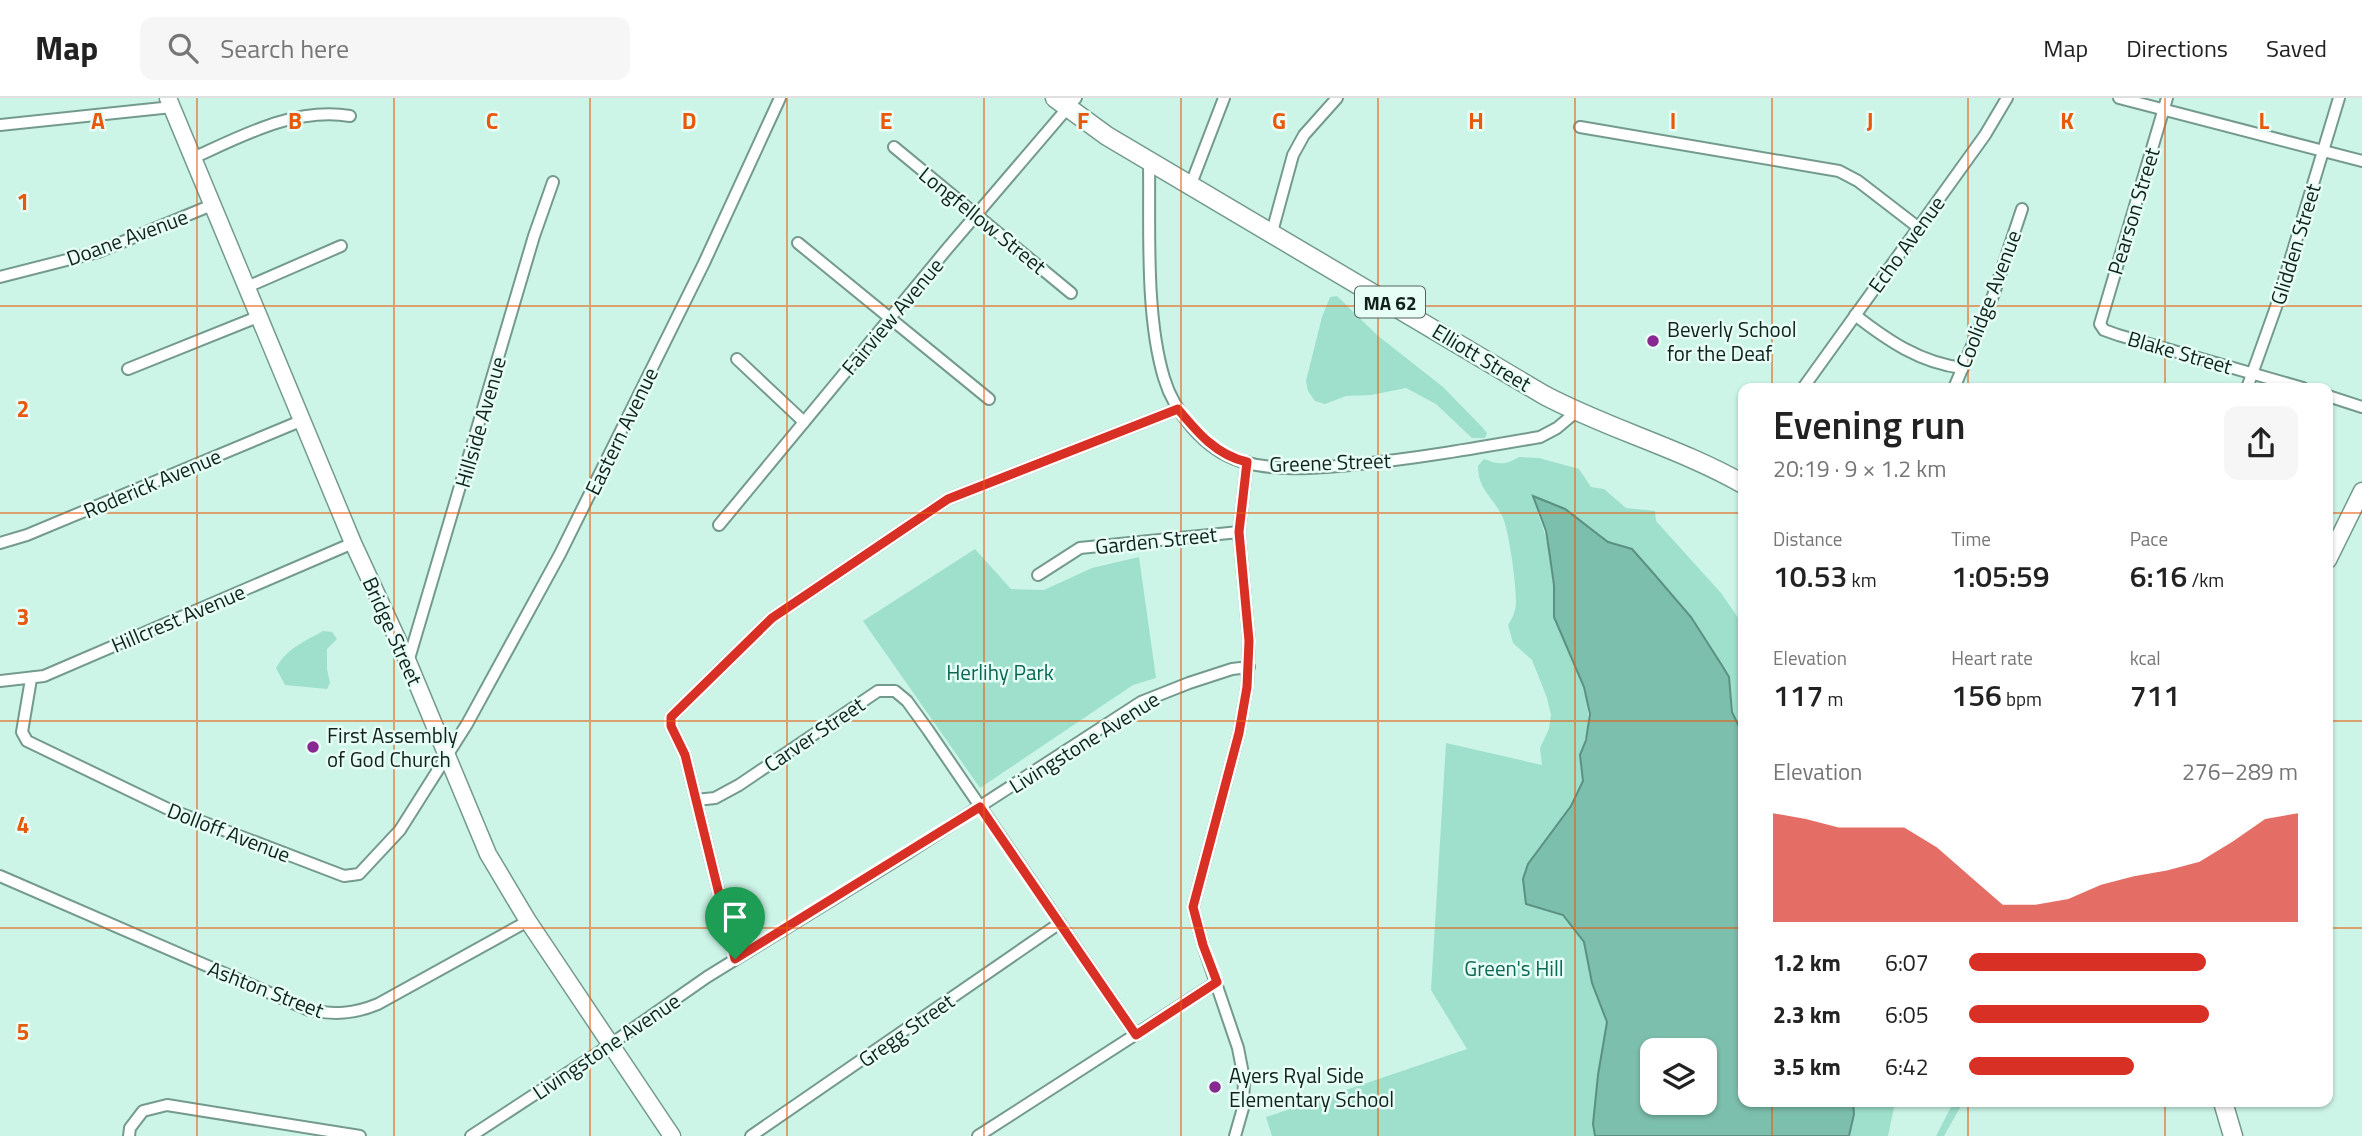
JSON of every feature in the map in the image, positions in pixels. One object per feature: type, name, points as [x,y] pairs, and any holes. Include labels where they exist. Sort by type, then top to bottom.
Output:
[{"type":"main road","name":"Elliott Street","points":[[1066,102],[1149,161],[1576,412],[1738,478]]},
{"type":"main road","name":"Bridge Street","points":[[170,103],[353,544],[408,662],[488,854],[528,921],[672,1136]]},
{"type":"main road","points":[[2333,550],[2362,491]]},
{"type":"main road","points":[[2224,1107],[2233,1136]]},
{"type":"street","name":"Eastern Avenue","points":[[446,756],[467,724],[560,554],[704,263],[780,98]]},
{"type":"street","points":[[1191,184],[1224,98]]},
{"type":"street","points":[[1272,232],[1293,155],[1304,135],[1337,98]]},
{"type":"street","name":"Echo Avenue","points":[[1807,383],[1985,135],[2007,98]]},
{"type":"street","points":[[2119,98],[2362,161]]},
{"type":"street","name":"Pearson Street","points":[[2100,324],[2167,98]]},
{"type":"street","name":"Glidden Street","points":[[2249,383],[2339,98]]},
{"type":"street","name":"Fairview Avenue","points":[[719,525],[1037,142],[1066,102]]},
{"type":"street","points":[[0,125],[170,103]]},
{"type":"street","points":[[193,158],[274,122],[321,114],[349,116]]},
{"type":"street","points":[[1580,127],[1839,171],[1857,181],[1919,228]]},
{"type":"street","name":"Longfellow Street","points":[[894,147],[1072,293]]},
{"type":"street","name":"Greene Street","points":[[1149,161],[1154,331],[1164,378],[1178,409],[1202,438],[1219,450],[1247,462],[1275,469],[1354,465],[1539,437],[1557,428],[1576,412]]},
{"type":"street","name":"Hillside Avenue","points":[[408,662],[534,236],[553,182]]},
{"type":"street","name":"Doane Avenue","points":[[0,276],[98,252],[212,205]]},
{"type":"street","name":"Coolidge Avenue","points":[[1956,383],[1993,296],[2022,209]]},
{"type":"street","points":[[798,243],[989,399]]},
{"type":"street","points":[[247,287],[341,246]]},
{"type":"street","points":[[1855,315],[1905,350],[1963,368]]},
{"type":"street","points":[[128,369],[260,316]]},
{"type":"street","name":"Blake Street","points":[[2100,324],[2104,330],[2118,335],[2287,383]]},
{"type":"street","points":[[737,359],[804,422]]},
{"type":"street","points":[[2333,398],[2362,407]]},
{"type":"street","points":[[735,959],[685,755],[671,726],[671,717],[772,618],[948,499],[1178,409]]},
{"type":"street","name":"Roderick Avenue","points":[[0,543],[27,535],[303,419]]},
{"type":"street","points":[[1235,1136],[1244,1108],[1244,1079],[1238,1048],[1193,907],[1239,733],[1249,667],[1239,532],[1247,462]]},
{"type":"street","name":"Garden Street","points":[[1038,575],[1080,548],[1239,532]]},
{"type":"street","name":"Hillcrest Avenue","points":[[0,681],[44,676],[353,544]]},
{"type":"street","name":"Livingstone Avenue","points":[[471,1136],[735,959],[980,807],[1142,702],[1189,683],[1232,669],[1249,667]]},
{"type":"street","name":"Dolloff Avenue","points":[[31,679],[22,732],[27,741],[166,808],[344,876],[359,874],[400,830],[446,756]]},
{"type":"street","name":"Carver Street","points":[[696,800],[715,797],[739,785],[878,691],[895,691],[907,701],[1136,1035]]},
{"type":"street","name":"Ashton Street","points":[[0,876],[309,1010],[329,1014],[362,1011],[378,1004],[528,921]]},
{"type":"street","name":"Gregg Street","points":[[751,1136],[1060,923]]},
{"type":"street","points":[[978,1136],[1217,982]]},
{"type":"street","points":[[129,1136],[130,1128],[142,1111],[167,1105],[360,1136]]},
{"type":"green space","points":[[1337,296],[1377,335],[1443,387],[1487,433],[1485,438],[1472,438],[1436,404],[1406,388],[1371,395],[1346,396],[1325,404],[1315,401],[1308,391],[1306,381],[1322,317],[1330,297]]},
{"type":"green space","name":"Green's Hill","points":[[1519,457],[1539,458],[1579,469],[1591,487],[1604,489],[1626,508],[1655,511],[1656,521],[1721,593],[1738,618],[1738,725],[1732,712],[1729,677],[1691,617],[1632,549],[1608,542],[1589,526],[1537,512],[1551,566],[1554,617],[1578,671],[1586,697],[1588,724],[1580,755],[1595,778],[1597,996],[1607,1022],[1598,1074],[1599,1136],[1272,1136],[1266,1117],[1467,1049],[1431,990],[1446,743],[1542,765],[1540,748],[1549,729],[1551,715],[1532,660],[1513,643],[1508,625],[1515,610],[1516,593],[1508,536],[1503,518],[1479,475],[1478,466],[1484,459],[1510,462]]},
{"type":"green space","name":"Herlihy Park","points":[[975,549],[1011,589],[1044,590],[1092,568],[1139,557],[1156,678],[1133,685],[980,788],[863,621]]},
{"type":"green space","points":[[323,631],[332,632],[337,639],[327,649],[330,683],[327,689],[285,685],[276,668],[280,661],[296,646]]},
{"type":"green space","points":[[1853,1107],[1894,1107],[1888,1136],[1849,1136]]},
{"type":"green space","points":[[1951,1107],[1960,1107],[1944,1136],[1936,1136]]},
{"type":"shaded area","points":[[1533,496],[1565,509],[1608,542],[1632,549],[1691,617],[1729,677],[1732,712],[1738,725],[1738,1107],[1853,1107],[1849,1136],[1595,1136],[1593,1124],[1598,1075],[1607,1022],[1592,983],[1584,942],[1563,915],[1526,904],[1523,879],[1528,864],[1571,806],[1583,781],[1580,755],[1586,740],[1590,714],[1584,687],[1554,617],[1554,585],[1546,531]]},
{"type":"place","name":"Beverly School for the Deaf","points":[[1653,341]]},
{"type":"place","name":"First Assembly of God Church","points":[[313,747]]},
{"type":"place","name":"Ayers Ryal Side Elementary School","points":[[1215,1087]]},
{"type":"route","points":[[1178,409],[1202,438],[1219,450],[1247,462],[1239,532],[1249,641],[1247,687],[1239,733],[1193,907],[1217,982],[1136,1035],[980,807],[735,959],[685,755],[671,726],[671,717],[772,618],[948,499],[1178,409]]}]
